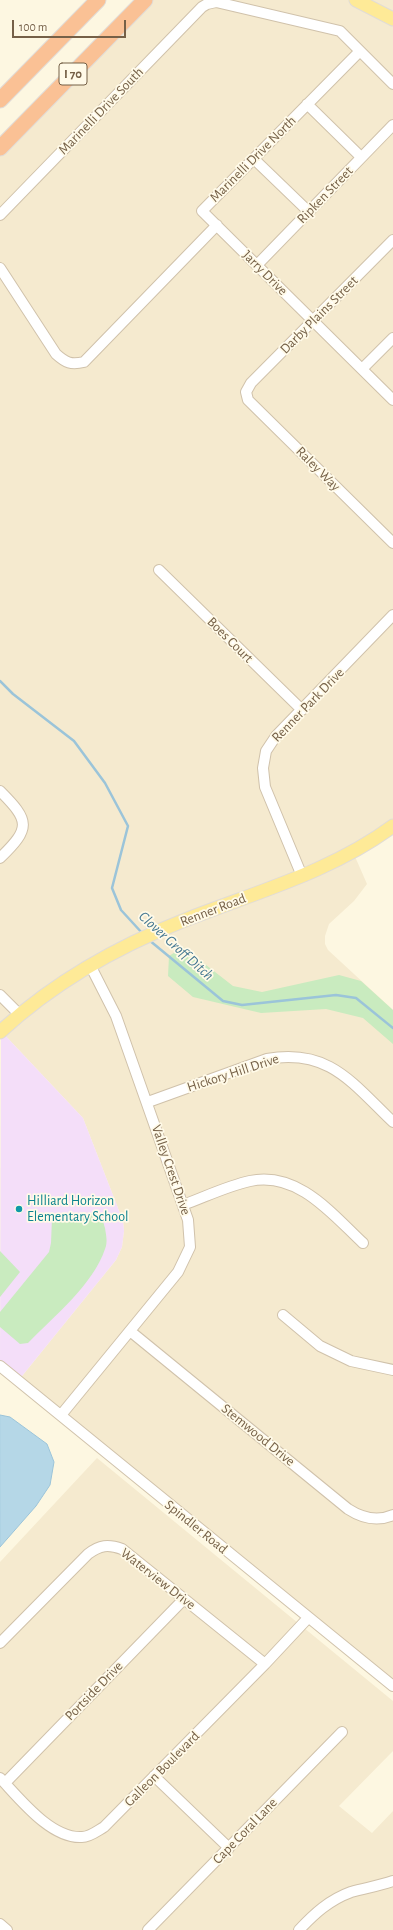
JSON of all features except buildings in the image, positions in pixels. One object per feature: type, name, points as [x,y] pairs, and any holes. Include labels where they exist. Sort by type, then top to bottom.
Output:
[{"type":"highway","name":"I 70","points":[[0,100],[98,0]]},
{"type":"highway","name":"I 70","points":[[0,148],[145,0]]},
{"type":"main road","points":[[357,0],[393,19]]},
{"type":"main road","name":"Renner Road","points":[[0,1032],[19,1014],[58,984],[113,951],[145,936],[302,876],[353,852],[393,826]]},
{"type":"street","name":"Marinelli Drive South","points":[[0,215],[202,7],[207,4],[216,2],[340,31],[360,51]]},
{"type":"street","points":[[360,51],[393,84]]},
{"type":"street","name":"Marinelli Drive North","points":[[0,268],[56,354],[64,362],[72,364],[84,362],[217,225],[202,211],[360,51]]},
{"type":"street","points":[[307,104],[361,158]]},
{"type":"street","name":"Ripken Street","points":[[257,265],[393,125]]},
{"type":"street","points":[[254,159],[308,212]]},
{"type":"street","name":"Jarry Drive","points":[[217,225],[393,400]]},
{"type":"street","name":"Darby Plains Street","points":[[246,392],[251,383],[393,240]]},
{"type":"street","points":[[362,369],[393,338]]},
{"type":"street","name":"Raley Way","points":[[246,392],[248,400],[393,543]]},
{"type":"street","name":"Boes Court","points":[[159,570],[302,710]]},
{"type":"street","name":"Renner Park Drive","points":[[302,876],[265,787],[263,768],[266,751],[271,743],[302,710],[393,616]]},
{"type":"street","points":[[0,792],[18,809],[23,824],[22,832],[18,839],[0,858]]},
{"type":"street","name":"Valley Crest Drive","points":[[61,1415],[178,1272],[190,1247],[188,1220],[148,1102],[116,1016],[90,965]]},
{"type":"street","points":[[0,995],[19,1014]]},
{"type":"street","name":"Hickory Hill Drive","points":[[148,1102],[267,1059],[287,1056],[306,1057],[337,1071],[351,1081],[393,1122]]},
{"type":"street","points":[[183,1204],[250,1181],[266,1179],[306,1192],[363,1243]]},
{"type":"street","points":[[283,1316],[320,1346],[351,1361],[374,1368],[393,1370]]},
{"type":"street","name":"Stemwood Drive","points":[[130,1331],[348,1509],[357,1515],[367,1518],[378,1519],[393,1516]]},
{"type":"street","name":"Spindler Road","points":[[0,1366],[308,1618],[391,1681]]},
{"type":"street","name":"Waterview Drive","points":[[0,1643],[88,1554],[98,1547],[110,1545],[122,1549],[265,1664]]},
{"type":"street","name":"Portside Drive","points":[[2,1781],[184,1599]]},
{"type":"street","name":"Galleon Boulevard","points":[[2,1781],[51,1828],[60,1834],[83,1838],[104,1827],[265,1664],[308,1618]]},
{"type":"street","name":"Cape Coral Lane","points":[[148,1930],[342,1732]]},
{"type":"street","points":[[154,1776],[229,1848]]},
{"type":"street","points":[[299,1930],[315,1913],[334,1899],[351,1892],[393,1881]]},
{"type":"street","points":[[0,1924],[6,1930]]},
{"type":"shaded area","points":[[150,0],[393,0],[393,826],[353,852],[367,884],[354,901],[329,924],[325,936],[325,944],[328,950],[393,1010],[393,1686],[18,1381],[116,1260],[122,1247],[124,1231],[123,1221],[83,1118],[1,1031],[0,1032],[0,151]]},
{"type":"shaded area","points":[[1,1031],[83,1118],[123,1221],[124,1231],[122,1247],[116,1260],[18,1381],[0,1366]]},
{"type":"shaded area","points":[[97,1458],[393,1701],[393,1751],[339,1806],[372,1833],[393,1811],[393,1930],[0,1930],[0,1562]]},
{"type":"green space","points":[[183,947],[233,986],[262,992],[339,975],[361,981],[393,1010],[393,1044],[363,1018],[326,1009],[261,1013],[193,997],[168,976],[169,956]]},
{"type":"green space","points":[[96,1213],[100,1215],[105,1228],[106,1246],[92,1275],[61,1311],[28,1343],[20,1344],[0,1327],[0,1312],[49,1252],[51,1243],[52,1218]]},
{"type":"green space","points":[[0,1251],[20,1272],[0,1297]]},
{"type":"water","points":[[0,1415],[10,1417],[47,1444],[54,1462],[50,1485],[36,1506],[0,1547]]},
{"type":"waterway","name":"Clover Groff Ditch","points":[[0,681],[13,694],[74,741],[105,783],[128,826],[112,888],[121,910],[143,934]]},
{"type":"waterway","name":"Clover Groff Ditch","points":[[149,940],[223,1001],[242,1005],[336,995],[356,998],[393,1028]]},
{"type":"place","name":"Hilliard Horizon Elementary School","points":[[19,1209]]}]
